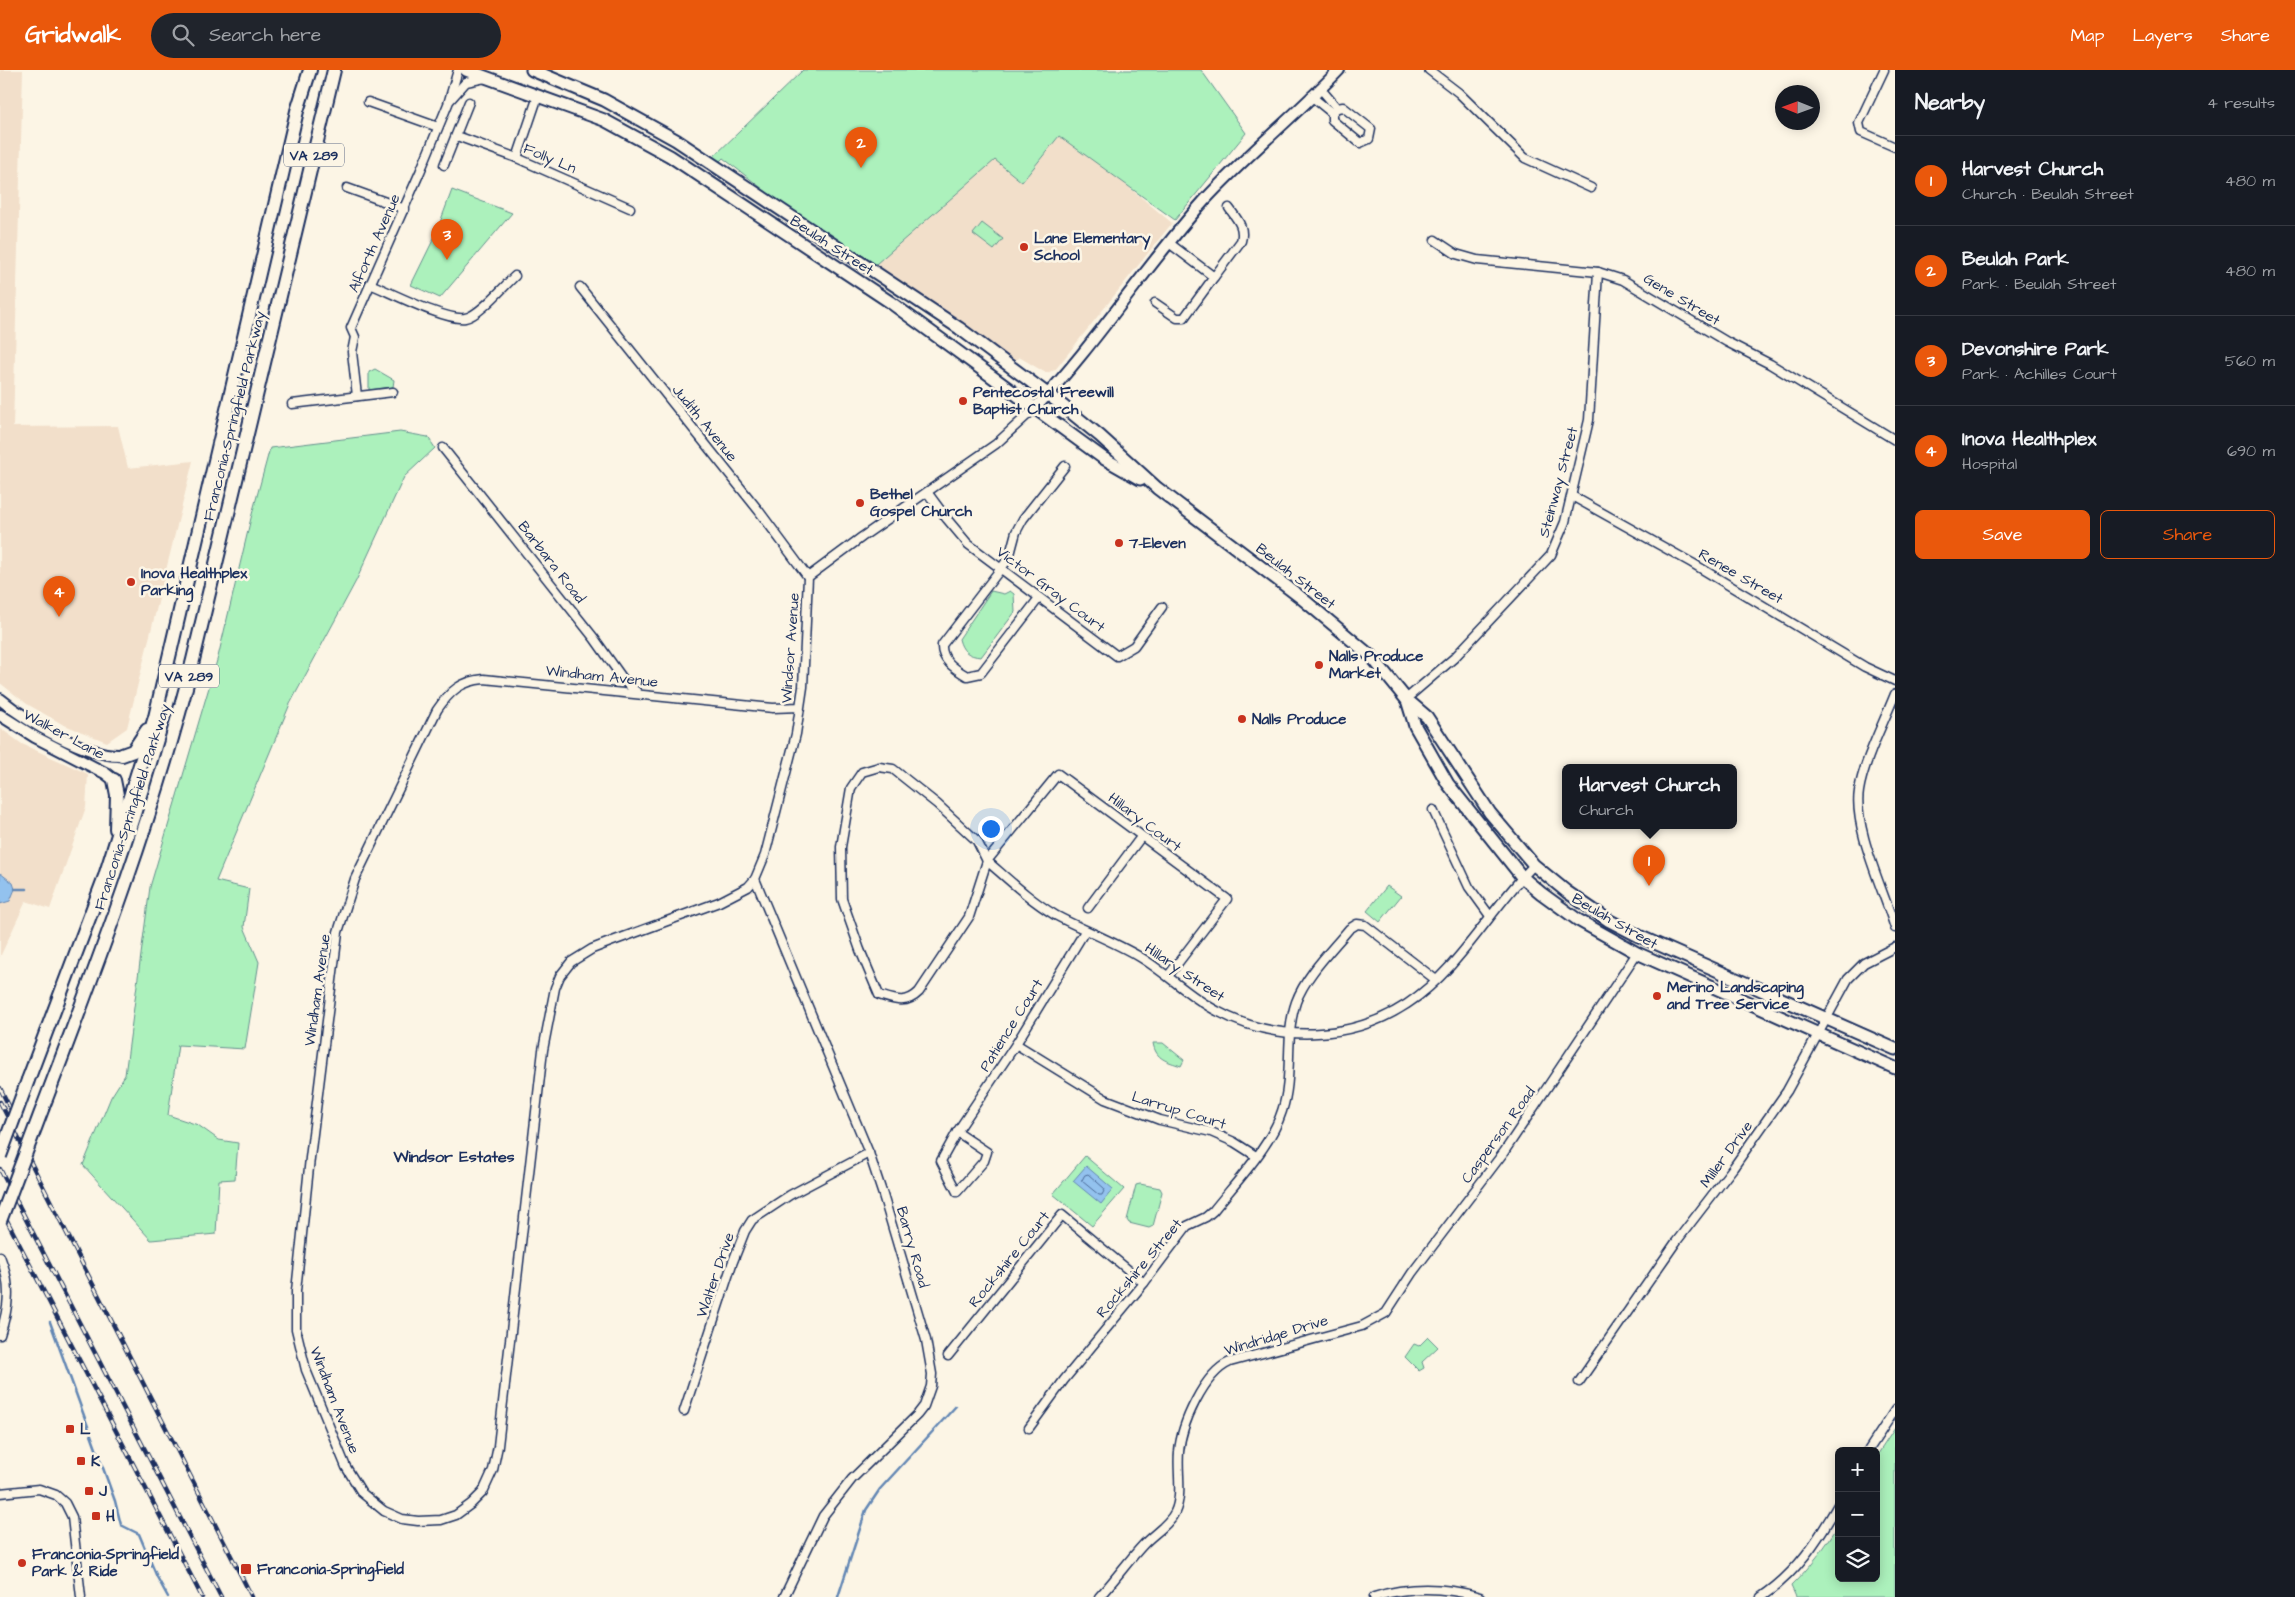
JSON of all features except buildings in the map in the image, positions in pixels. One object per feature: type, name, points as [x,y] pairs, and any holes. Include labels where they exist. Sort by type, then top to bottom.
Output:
[{"type":"main road","points":[[297,111],[303,70]]},
{"type":"main road","name":"Franconia-Springfield Parkway","points":[[0,1156],[115,846],[155,717],[297,111],[310,70]]},
{"type":"main road","name":"Beulah Street","points":[[466,70],[604,120],[670,156],[890,302],[1103,458],[1157,488]]},
{"type":"main road","name":"Beulah Street","points":[[532,70],[604,100],[676,140],[943,317],[1048,394],[1100,436],[1157,488],[1299,596],[1372,657],[1406,699],[1427,717],[1490,813],[1534,865],[1567,892],[1608,920],[1895,1049]]},
{"type":"main road","name":"Franconia-Springfield Parkway","points":[[0,1221],[122,894],[170,749],[334,72]]},
{"type":"main road","name":"Beulah Street","points":[[1406,699],[1415,726],[1448,784],[1522,877],[1578,920],[1637,953],[1895,1068]]},
{"type":"main road","points":[[122,755],[133,750],[155,717]]},
{"type":"main road","points":[[114,780],[117,795],[115,846]]},
{"type":"street","name":"Alforth Avenue","points":[[357,396],[352,352],[355,337],[351,328],[405,209],[448,104],[458,70]]},
{"type":"street","points":[[1036,408],[1094,340],[1202,203],[1339,70]]},
{"type":"street","points":[[1428,70],[1459,92],[1525,158],[1591,188]]},
{"type":"street","points":[[1884,70],[1859,123],[1861,132],[1895,147]]},
{"type":"street","name":"Alforth Avenue","points":[[448,104],[462,85],[471,80],[486,78]]},
{"type":"street","points":[[1320,88],[1335,111]]},
{"type":"street","points":[[517,158],[538,96]]},
{"type":"street","points":[[1311,96],[1335,111]]},
{"type":"street","points":[[368,102],[438,127]]},
{"type":"street","points":[[444,165],[469,102]]},
{"type":"street","points":[[1344,107],[1371,129],[1369,139],[1360,143],[1332,120],[1335,111],[1344,107]]},
{"type":"street","name":"Folly Ln","points":[[457,136],[517,158],[630,208]]},
{"type":"street","points":[[347,188],[405,209]]},
{"type":"street","points":[[1155,303],[1177,318],[1184,318],[1241,241],[1242,227],[1229,208]]},
{"type":"street","name":"Gene Street","points":[[1434,240],[1456,254],[1477,260],[1598,272],[1623,280],[1728,342],[1770,364],[1895,440]]},
{"type":"street","points":[[1169,243],[1214,277]]},
{"type":"street","name":"Steinway Street","points":[[1406,699],[1454,658],[1551,555],[1560,538],[1584,446],[1592,403],[1598,272]]},
{"type":"street","points":[[370,284],[449,317],[464,318],[480,308],[515,276]]},
{"type":"street","name":"Judith Avenue","points":[[580,287],[759,511],[808,577]]},
{"type":"street","points":[[292,404],[393,392]]},
{"type":"street","name":"Windsor Avenue","points":[[755,879],[765,855],[785,782],[800,707],[803,686],[808,577],[996,444],[1036,408]]},
{"type":"street","name":"Barbara Road","points":[[443,448],[594,638],[626,683],[639,693]]},
{"type":"street","points":[[1039,598],[981,673],[973,676],[962,673],[945,659],[942,645],[1009,558],[1016,532],[1023,519],[1065,466]]},
{"type":"street","name":"Victor Gray Court","points":[[928,492],[968,544],[1117,656],[1134,646],[1162,607]]},
{"type":"street","name":"Renee Street","points":[[1572,496],[1692,563],[1865,667],[1895,681]]},
{"type":"street","name":"Windham Avenue","points":[[755,879],[748,887],[719,902],[592,950],[572,962],[560,976],[551,1000],[543,1050],[502,1418],[493,1470],[486,1485],[476,1499],[465,1509],[451,1517],[418,1522],[384,1511],[362,1493],[346,1467],[306,1370],[296,1329],[296,1291],[310,1153],[335,950],[343,913],[355,879],[437,710],[456,687],[476,680],[496,680],[639,693],[773,708],[800,707]]},
{"type":"street","points":[[1895,694],[1862,779],[1858,804],[1861,828],[1895,928]]},
{"type":"street","name":"Walker Lane","points":[[0,699],[26,718],[63,738],[102,753],[122,755]]},
{"type":"street","name":"Walker Lane","points":[[0,715],[35,737],[105,773],[114,780]]},
{"type":"street","points":[[879,767],[893,769],[937,804],[977,841],[987,861],[969,917],[919,992],[912,998],[902,1002],[879,995],[860,950],[842,899],[841,847],[851,788],[862,772],[879,767]]},
{"type":"street","name":"Hillary Court","points":[[987,861],[1058,774],[1141,837],[1228,899],[1168,976]]},
{"type":"street","points":[[1433,810],[1469,887],[1490,916]]},
{"type":"street","points":[[1088,908],[1141,837]]},
{"type":"street","name":"Hillary Street","points":[[987,861],[1032,899],[1086,931],[1124,947],[1168,976],[1198,999],[1234,1020],[1266,1030],[1291,1033],[1333,1032],[1366,1024],[1408,1004],[1436,980],[1459,955],[1522,877],[1534,865]]},
{"type":"street","name":"Barry Road","points":[[755,879],[868,1153],[883,1194],[926,1340],[932,1374],[931,1386],[924,1406],[917,1416],[852,1480],[823,1516],[784,1597]]},
{"type":"street","name":"Rockshire Street","points":[[1029,1428],[1064,1380],[1144,1283],[1187,1226],[1206,1218],[1213,1211],[1274,1130],[1283,1110],[1289,1079],[1291,1033],[1296,1003],[1305,983],[1349,929],[1357,924],[1366,925],[1436,980]]},
{"type":"street","name":"Patience Court","points":[[957,1132],[987,1152],[984,1161],[957,1192],[941,1161],[957,1132],[1016,1044],[1086,931]]},
{"type":"street","name":"Miller Drive","points":[[1579,1382],[1676,1242],[1728,1175],[1787,1091],[1854,971],[1873,956],[1895,947]]},
{"type":"street","name":"Casperson Road","points":[[1370,1323],[1388,1310],[1412,1273],[1504,1152],[1637,953]]},
{"type":"street","name":"Larrup Court","points":[[1016,1044],[1105,1099],[1160,1120],[1211,1132],[1234,1142],[1256,1156]]},
{"type":"street","name":"Walter Drive","points":[[684,1411],[732,1264],[745,1231],[752,1220],[790,1195],[868,1153]]},
{"type":"street","name":"Rockshire Court","points":[[948,1356],[1062,1215],[1144,1283]]},
{"type":"street","points":[[0,1256],[7,1273],[9,1294],[8,1306],[0,1335]]},
{"type":"street","name":"Windridge Drive","points":[[1099,1597],[1121,1574],[1142,1546],[1175,1513],[1178,1496],[1179,1452],[1184,1427],[1191,1410],[1217,1370],[1230,1362],[1370,1323]]},
{"type":"street","points":[[1871,1447],[1895,1410]]},
{"type":"street","points":[[1,1492],[44,1490],[61,1498],[68,1507],[73,1525],[81,1597]]},
{"type":"street","points":[[1761,1597],[1786,1578],[1799,1565],[1821,1535],[1835,1510]]},
{"type":"street","points":[[1374,1597],[1418,1589],[1454,1591],[1480,1597]]},
{"type":"shaded area","points":[[0,70],[23,70],[13,427],[118,426],[128,468],[193,461],[127,728],[107,742],[62,724],[27,704],[0,683]]},
{"type":"shaded area","name":"Lane Elementary School","points":[[1059,136],[1083,149],[1172,223],[1055,370],[1046,373],[1019,357],[1009,366],[868,271],[995,159],[1022,182]]},
{"type":"shaded area","points":[[0,728],[22,744],[88,774],[86,807],[50,909],[26,901],[0,957]]},
{"type":"green space","points":[[803,70],[1201,70],[1246,133],[1175,220],[1059,136],[1022,182],[995,160],[868,271],[723,158],[716,165],[710,160]]},
{"type":"green space","points":[[452,190],[512,213],[440,298],[411,285],[435,236]]},
{"type":"green space","points":[[982,223],[1003,239],[994,250],[973,234]]},
{"type":"green space","points":[[375,369],[394,380],[393,387],[369,390],[369,372]]},
{"type":"green space","points":[[400,432],[428,437],[435,448],[404,477],[356,581],[290,704],[216,881],[249,889],[244,927],[259,962],[245,1049],[178,1045],[168,1115],[198,1125],[219,1140],[238,1143],[235,1179],[219,1180],[216,1234],[151,1240],[83,1165],[111,1097],[125,1075],[150,887],[218,657],[251,518],[270,448]]},
{"type":"green space","points":[[991,591],[1004,594],[1010,591],[1014,594],[1015,612],[981,657],[972,655],[964,650],[959,639]]},
{"type":"green space","points":[[1387,886],[1401,896],[1380,922],[1367,911]]},
{"type":"green space","points":[[1153,1043],[1163,1043],[1184,1060],[1181,1066],[1159,1056],[1154,1049]]},
{"type":"green space","points":[[1085,1156],[1124,1189],[1092,1226],[1053,1194]]},
{"type":"green space","points":[[1136,1185],[1160,1188],[1162,1192],[1153,1226],[1149,1228],[1129,1223],[1127,1220]]},
{"type":"green space","points":[[1428,1337],[1438,1347],[1422,1362],[1424,1368],[1419,1371],[1405,1357],[1414,1344],[1419,1346]]},
{"type":"green space","points":[[1895,1428],[1895,1597],[1796,1597],[1791,1586],[1817,1557],[1835,1530],[1835,1582],[1880,1582],[1880,1451]]},
{"type":"water","points":[[0,873],[13,883],[15,889],[10,901],[0,904]]},
{"type":"water","points":[[1086,1166],[1113,1189],[1101,1204],[1073,1181]]},
{"type":"waterway","points":[[15,889],[27,889]]},
{"type":"waterway","points":[[50,1322],[115,1501],[121,1525],[139,1534],[157,1577],[168,1597]]},
{"type":"waterway","points":[[838,1597],[866,1510],[880,1489],[956,1406]]},
{"type":"railway","points":[[0,1088],[10,1108]]},
{"type":"railway","points":[[0,1102],[252,1597]]},
{"type":"railway","points":[[0,1169],[221,1597]]},
{"type":"railway","points":[[0,1207],[202,1597]]},
{"type":"place","name":"Beulah Park","points":[[861,168]]},
{"type":"place","name":"Lane Elementary School","points":[[1024,247]]},
{"type":"place","name":"Devonshire Park","points":[[447,260]]},
{"type":"place","name":"Pentecostal Freewill Baptist Church","points":[[963,401]]},
{"type":"place","name":"Bethel Gospel Church","points":[[860,503]]},
{"type":"place","name":"7-Eleven","points":[[1119,543]]},
{"type":"place","name":"Inova Healthplex Parking","points":[[131,582]]},
{"type":"place","name":"Inova Healthplex","points":[[59,617]]},
{"type":"place","name":"Nalls Produce Market","points":[[1319,665]]},
{"type":"place","name":"Nalls Produce","points":[[1242,719]]},
{"type":"place","name":"Harvest Church","points":[[1649,886]]},
{"type":"place","name":"Merino Landscaping and Tree Service","points":[[1657,996]]},
{"type":"place","name":"L","points":[[70,1429]]},
{"type":"place","name":"K","points":[[81,1461]]},
{"type":"place","name":"J","points":[[89,1491]]},
{"type":"place","name":"H","points":[[96,1516]]},
{"type":"place","name":"Franconia-Springfield Park & Ride","points":[[22,1563]]},
{"type":"place","name":"Franconia–Springfield","points":[[246,1569]]},
{"type":"district","name":"Windsor Estates","points":[[454,1156]]}]
